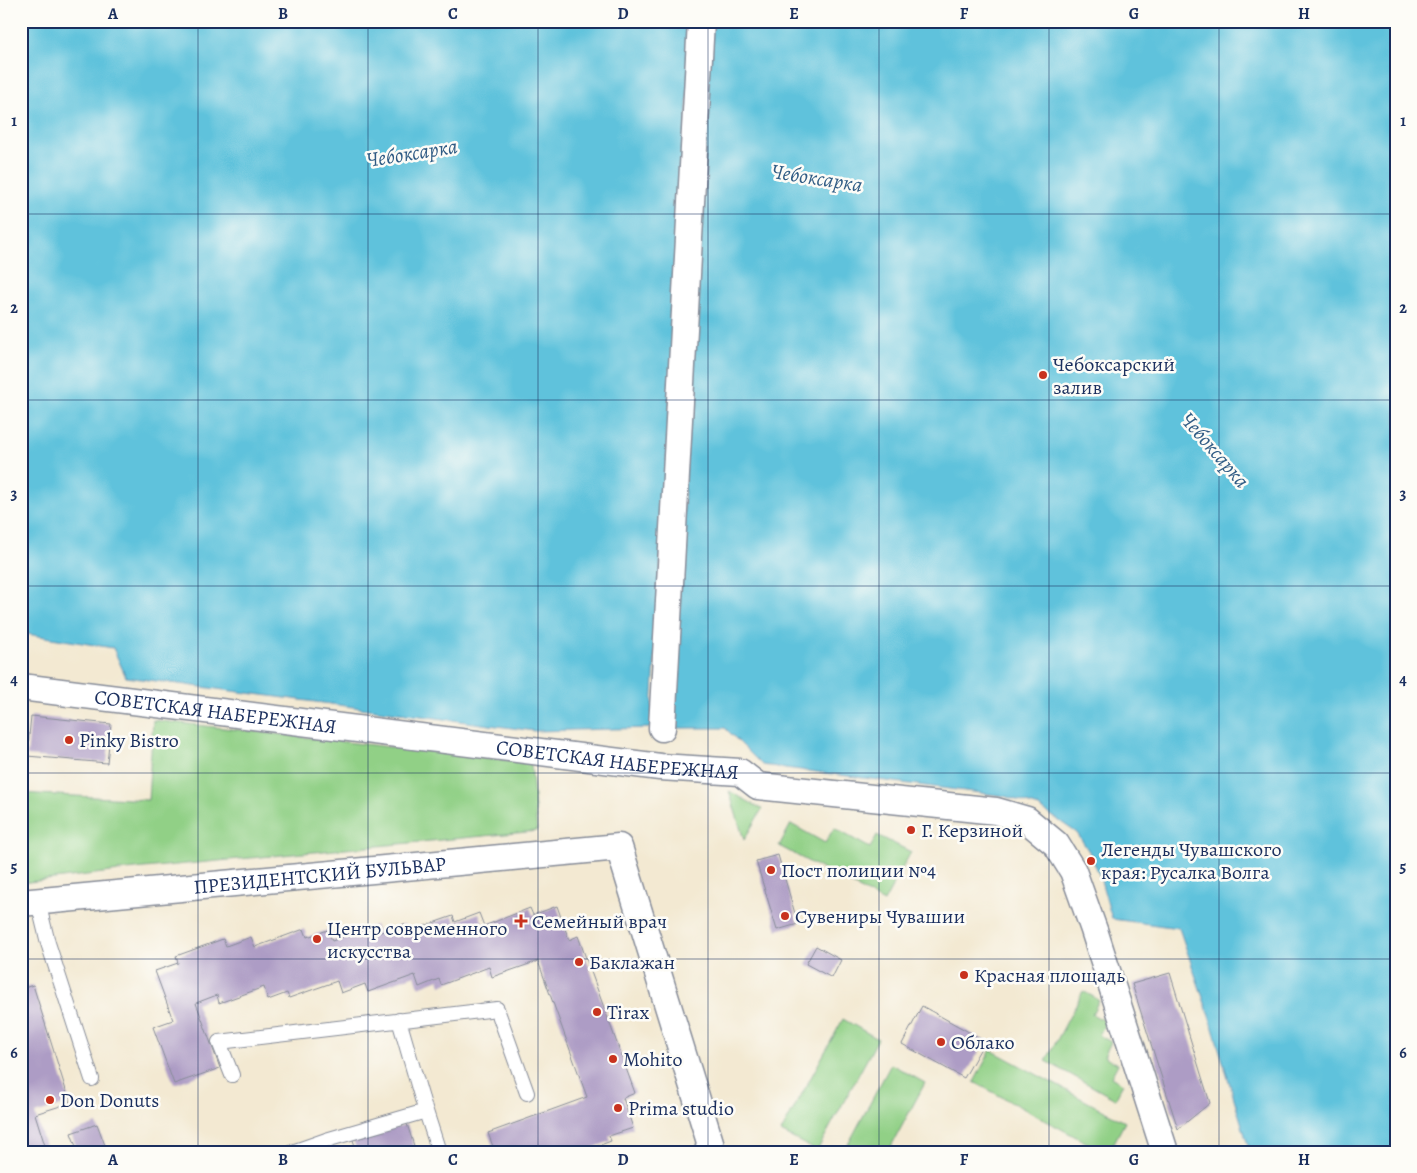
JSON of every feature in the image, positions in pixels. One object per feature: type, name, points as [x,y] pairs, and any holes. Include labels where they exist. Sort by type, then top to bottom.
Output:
[{"type":"street","points":[[662,728],[701,21]]},
{"type":"street","name":"СОВЕТСКАЯ НАБЕРЕЖНАЯ","points":[[21,687],[660,767],[740,772],[758,786],[996,811],[1027,820],[1056,844],[1073,871],[1094,930],[1165,1152]]},
{"type":"street","name":"ПРЕЗИДЕНТСКИЙ БУЛЬВАР","points":[[30,903],[619,847],[710,1142],[708,1152]]},
{"type":"lane","points":[[30,903],[48,943],[92,1079]]},
{"type":"lane","points":[[232,1075],[219,1042],[497,1009],[527,1093]]},
{"type":"lane","points":[[399,1020],[439,1152]]},
{"type":"lane","points":[[292,1152],[326,1140],[426,1111]]},
{"type":"green space","points":[[153,720],[531,763],[537,831],[144,868],[21,883],[21,793],[148,800]]},
{"type":"green space","points":[[729,791],[762,809],[744,840]]},
{"type":"green space","points":[[791,824],[825,843],[834,828],[870,848],[877,835],[911,852],[884,902],[779,846]]},
{"type":"green space","points":[[1083,991],[1099,1000],[1092,1014],[1106,1022],[1099,1035],[1111,1042],[1104,1056],[1118,1064],[1111,1077],[1123,1084],[1115,1099],[1046,1061]]},
{"type":"green space","points":[[843,1019],[878,1039],[817,1151],[781,1132]]},
{"type":"green space","points":[[991,1050],[1125,1122],[1109,1152],[1104,1152],[974,1082]]},
{"type":"green space","points":[[891,1064],[925,1083],[888,1152],[844,1152]]},
{"type":"water","name":"Чебоксарка","points":[[21,21],[692,21],[651,728],[535,731],[126,677],[113,648],[21,633]]},
{"type":"water","name":"Чебоксарский залив","points":[[710,21],[1396,21],[1396,1152],[1250,1152],[1210,1018],[1179,928],[1112,919],[1100,877],[1090,853],[1077,833],[1039,807],[1004,796],[762,765],[725,728],[672,728]]},
{"type":"building","name":"Pinky Bistro","points":[[31,716],[111,724],[107,763],[27,756]]},
{"type":"building","points":[[778,855],[798,924],[777,930],[756,861]]},
{"type":"building","points":[[557,906],[569,940],[578,936],[635,1093],[623,1098],[633,1128],[609,1136],[611,1141],[582,1152],[495,1152],[488,1133],[587,1097],[538,961],[492,977],[489,967],[441,985],[439,979],[419,987],[415,975],[368,992],[365,984],[341,993],[337,981],[289,998],[287,993],[268,1000],[264,987],[219,1003],[217,995],[196,1003],[220,1068],[174,1084],[153,1027],[173,1020],[155,971],[178,963],[176,956],[223,939],[226,946],[251,937],[255,947],[304,929],[307,937],[328,930],[332,941],[375,925],[378,933],[404,924],[407,932],[453,916],[455,922],[479,913],[484,926],[530,908],[533,915]]},
{"type":"building","points":[[816,946],[841,960],[832,978],[806,964]]},
{"type":"building","points":[[1170,973],[1210,1103],[1178,1129],[1132,984]]},
{"type":"building","points":[[33,985],[70,1103],[35,1114],[47,1152],[21,1152],[21,989]]},
{"type":"building","points":[[922,1006],[985,1041],[964,1078],[902,1044]]},
{"type":"building","points":[[97,1124],[106,1148],[96,1152],[78,1152],[71,1133]]},
{"type":"building","points":[[407,1124],[416,1152],[357,1152],[353,1140]]},
{"type":"place","name":"Чебоксарский залив","points":[[1043,375]]},
{"type":"place","name":"Pinky Bistro","points":[[69,740]]},
{"type":"place","name":"Г. Керзиной","points":[[911,830]]},
{"type":"place","name":"Легенды Чувашского края: Русалка Волга","points":[[1091,861]]},
{"type":"place","name":"Пост полиции №4","points":[[771,870]]},
{"type":"place","name":"Сувениры Чувашии","points":[[785,916]]},
{"type":"place","name":"Семейный врач","points":[[521,921]]},
{"type":"place","name":"Центр современного искусства","points":[[317,939]]},
{"type":"place","name":"Баклажан","points":[[579,962]]},
{"type":"place","name":"Красная площадь","points":[[964,975]]},
{"type":"place","name":"Tirax","points":[[597,1012]]},
{"type":"place","name":"Облако","points":[[941,1042]]},
{"type":"place","name":"Mohito","points":[[613,1059]]},
{"type":"place","name":"Don Donuts","points":[[50,1100]]},
{"type":"place","name":"Prima studio","points":[[618,1108]]}]
